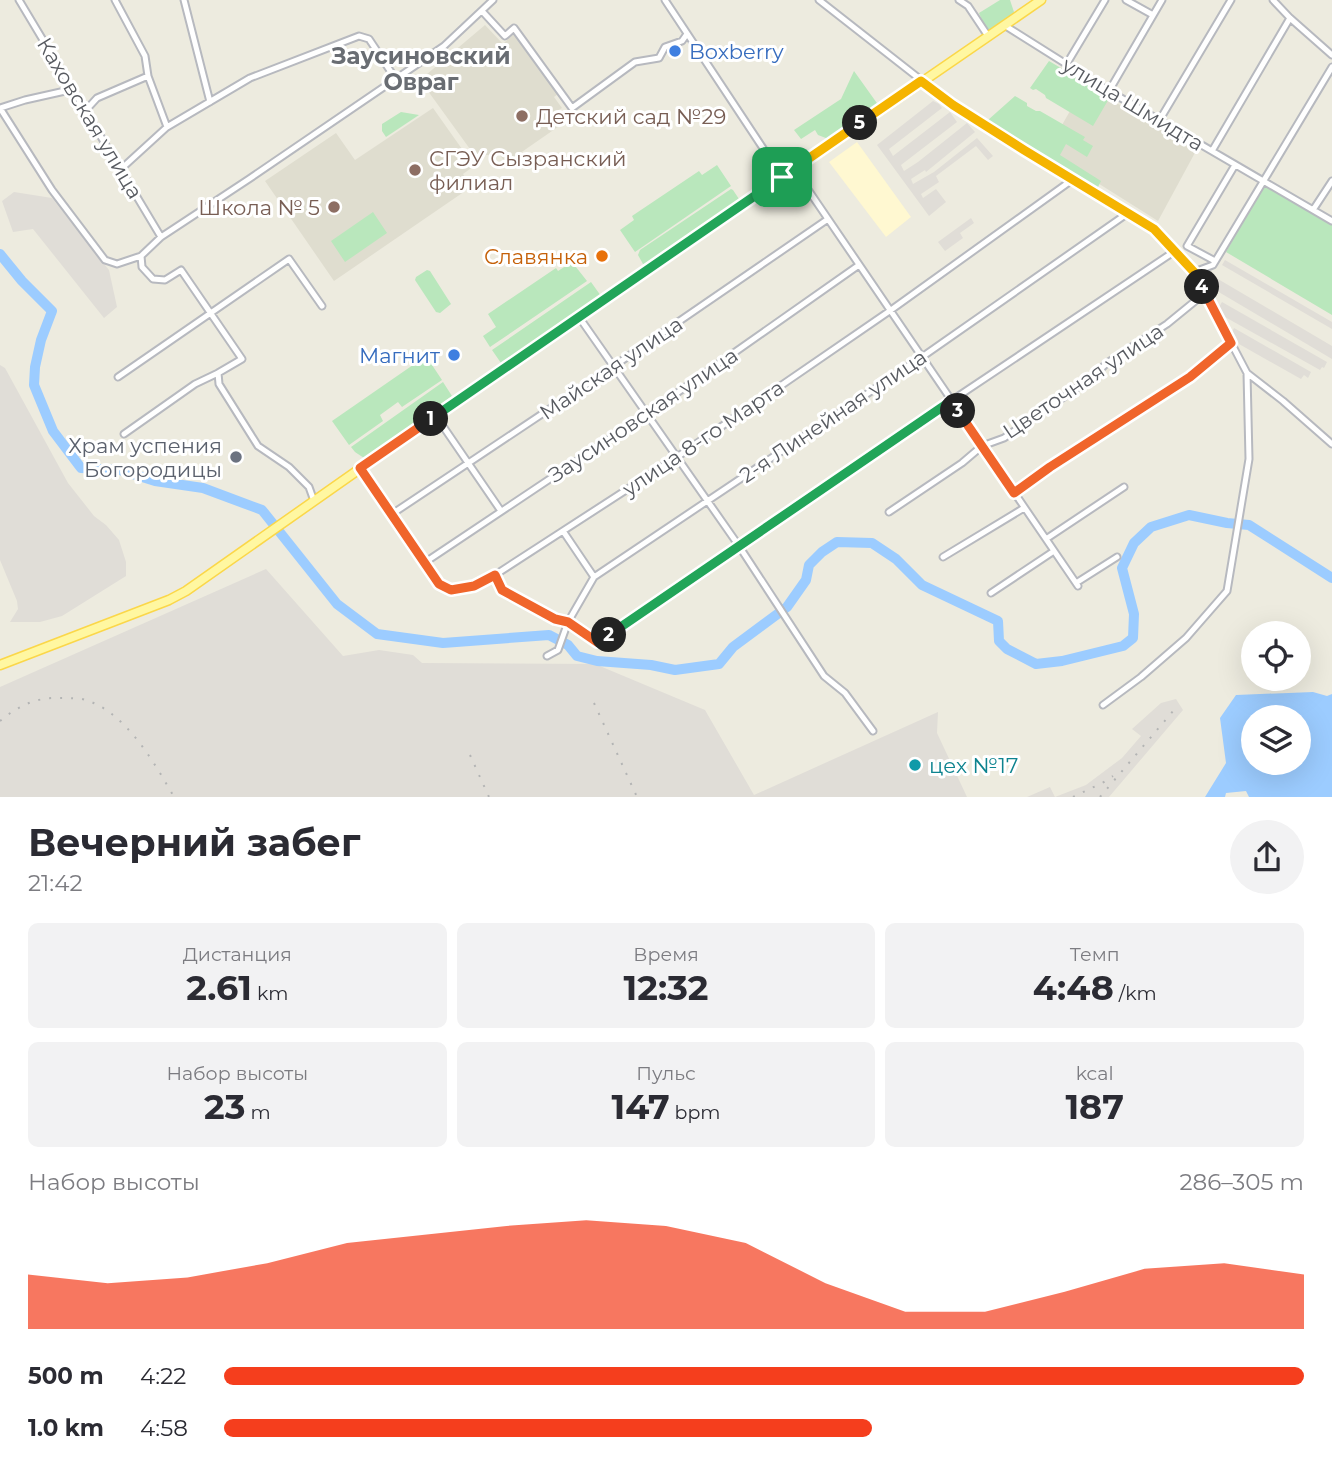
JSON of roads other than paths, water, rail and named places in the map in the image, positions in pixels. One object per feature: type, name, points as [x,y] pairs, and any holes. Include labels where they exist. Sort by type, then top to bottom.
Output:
[{"type":"main road","points":[[0,665],[187,591],[360,468],[1041,0]]},
{"type":"street","name":"Каховская улица","points":[[19,0],[162,237]]},
{"type":"street","points":[[115,0],[145,56],[148,76],[167,127]]},
{"type":"street","points":[[184,0],[210,102]]},
{"type":"street","points":[[74,89],[0,108],[52,190],[105,260],[117,264],[141,256],[162,237],[250,180],[444,46],[493,0]]},
{"type":"street","points":[[665,0],[782,177]]},
{"type":"street","points":[[819,0],[953,105],[1154,229],[1194,272],[1247,373],[1332,444]]},
{"type":"street","points":[[959,0],[968,6],[988,36]]},
{"type":"street","points":[[1066,65],[1105,0]]},
{"type":"street","points":[[1126,0],[1153,15]]},
{"type":"street","points":[[1109,91],[1162,0]]},
{"type":"street","points":[[1159,121],[1230,0]]},
{"type":"street","points":[[1273,0],[1332,55]]},
{"type":"street","points":[[482,11],[505,36],[514,29],[572,108],[635,62],[659,58],[665,47],[682,41],[687,34]]},
{"type":"street","points":[[1212,151],[1290,18]]},
{"type":"street","name":"улица Шмидта","points":[[1004,25],[1159,121],[1332,221]]},
{"type":"street","points":[[121,169],[167,127],[250,78],[359,36],[369,39],[396,78]]},
{"type":"street","points":[[1194,272],[1213,265],[1332,67]]},
{"type":"street","points":[[86,110],[97,98],[148,76]]},
{"type":"street","points":[[1215,261],[1187,246],[1235,165]]},
{"type":"street","points":[[794,169],[1077,585],[1117,557]]},
{"type":"street","name":"улица 8-го Марта","points":[[360,468],[439,584],[451,590],[474,586],[677,457],[891,310],[1072,180]]},
{"type":"street","points":[[1314,211],[1332,181]]},
{"type":"street","name":"2-я Линейная улица","points":[[547,656],[558,650],[568,622],[594,577],[922,357],[1128,213]]},
{"type":"street","name":"Майская улица","points":[[392,514],[828,219]]},
{"type":"street","points":[[495,575],[502,590],[555,619],[568,622],[597,642],[1175,251]]},
{"type":"street","points":[[124,434],[195,384],[242,359],[181,270],[164,280],[153,279],[142,267],[141,256]]},
{"type":"street","points":[[118,377],[289,259],[321,306]]},
{"type":"street","name":"Заусиновская улица","points":[[424,562],[647,414],[859,265]]},
{"type":"street","name":"Цветочная улица","points":[[889,512],[962,463],[982,446],[1004,438],[1090,379],[1107,363],[1167,324],[1205,293]]},
{"type":"street","points":[[579,317],[739,546],[824,676],[845,693],[873,731]]},
{"type":"street","points":[[1014,493],[1190,377],[1231,343]]},
{"type":"street","points":[[218,373],[219,384],[258,446],[289,467],[309,487],[314,501]]},
{"type":"street","points":[[1102,705],[1142,677],[1186,638],[1227,591],[1249,459],[1247,373]]},
{"type":"street","points":[[436,416],[501,511]]},
{"type":"street","points":[[1046,539],[1124,487]]},
{"type":"street","points":[[943,557],[1024,508]]},
{"type":"street","points":[[563,531],[594,577]]},
{"type":"street","points":[[991,593],[1054,551]]},
{"type":"water","points":[[1313,692],[1327,696],[1332,694],[1332,797],[1249,797],[1246,791],[1226,793],[1225,797],[1205,797],[1226,763],[1220,718],[1236,695]]},
{"type":"waterway","points":[[0,254],[52,311],[41,340],[34,385],[53,431],[81,468],[120,470],[155,481],[203,488],[262,510],[337,604],[377,634],[443,643],[549,635],[568,645],[577,656],[597,661],[651,665],[675,670],[719,664],[733,647],[787,607],[806,580],[809,565],[822,552],[837,542],[872,543],[896,559],[922,585],[998,621],[999,641],[1007,649],[1036,664],[1062,661],[1123,646],[1133,638],[1134,614],[1122,568],[1134,543],[1151,527],[1189,515],[1249,525],[1332,578]]},
{"type":"railway","points":[[0,721],[21,707],[43,699],[82,699],[97,705],[124,725],[136,739],[174,797]]},
{"type":"railway","points":[[594,703],[637,797]]},
{"type":"railway","points":[[1100,797],[1174,710]]},
{"type":"railway","points":[[470,755],[489,797]]},
{"type":"railway","points":[[1073,797],[1113,776]]},
{"type":"place","name":"Boxberry","points":[[675,51]]},
{"type":"place","name":"Детский сад №29","points":[[522,116]]},
{"type":"place","name":"СГЭУ Сызранский филиал","points":[[415,170]]},
{"type":"place","name":"Школа № 5","points":[[334,207]]},
{"type":"place","name":"Славянка","points":[[602,256]]},
{"type":"place","name":"Магнит","points":[[454,355]]},
{"type":"place","name":"Храм успения Богородицы","points":[[236,457]]},
{"type":"place","name":"цех №17","points":[[915,765]]},
{"type":"district","name":"Заусиновский Овраг","points":[[421,69]]}]
